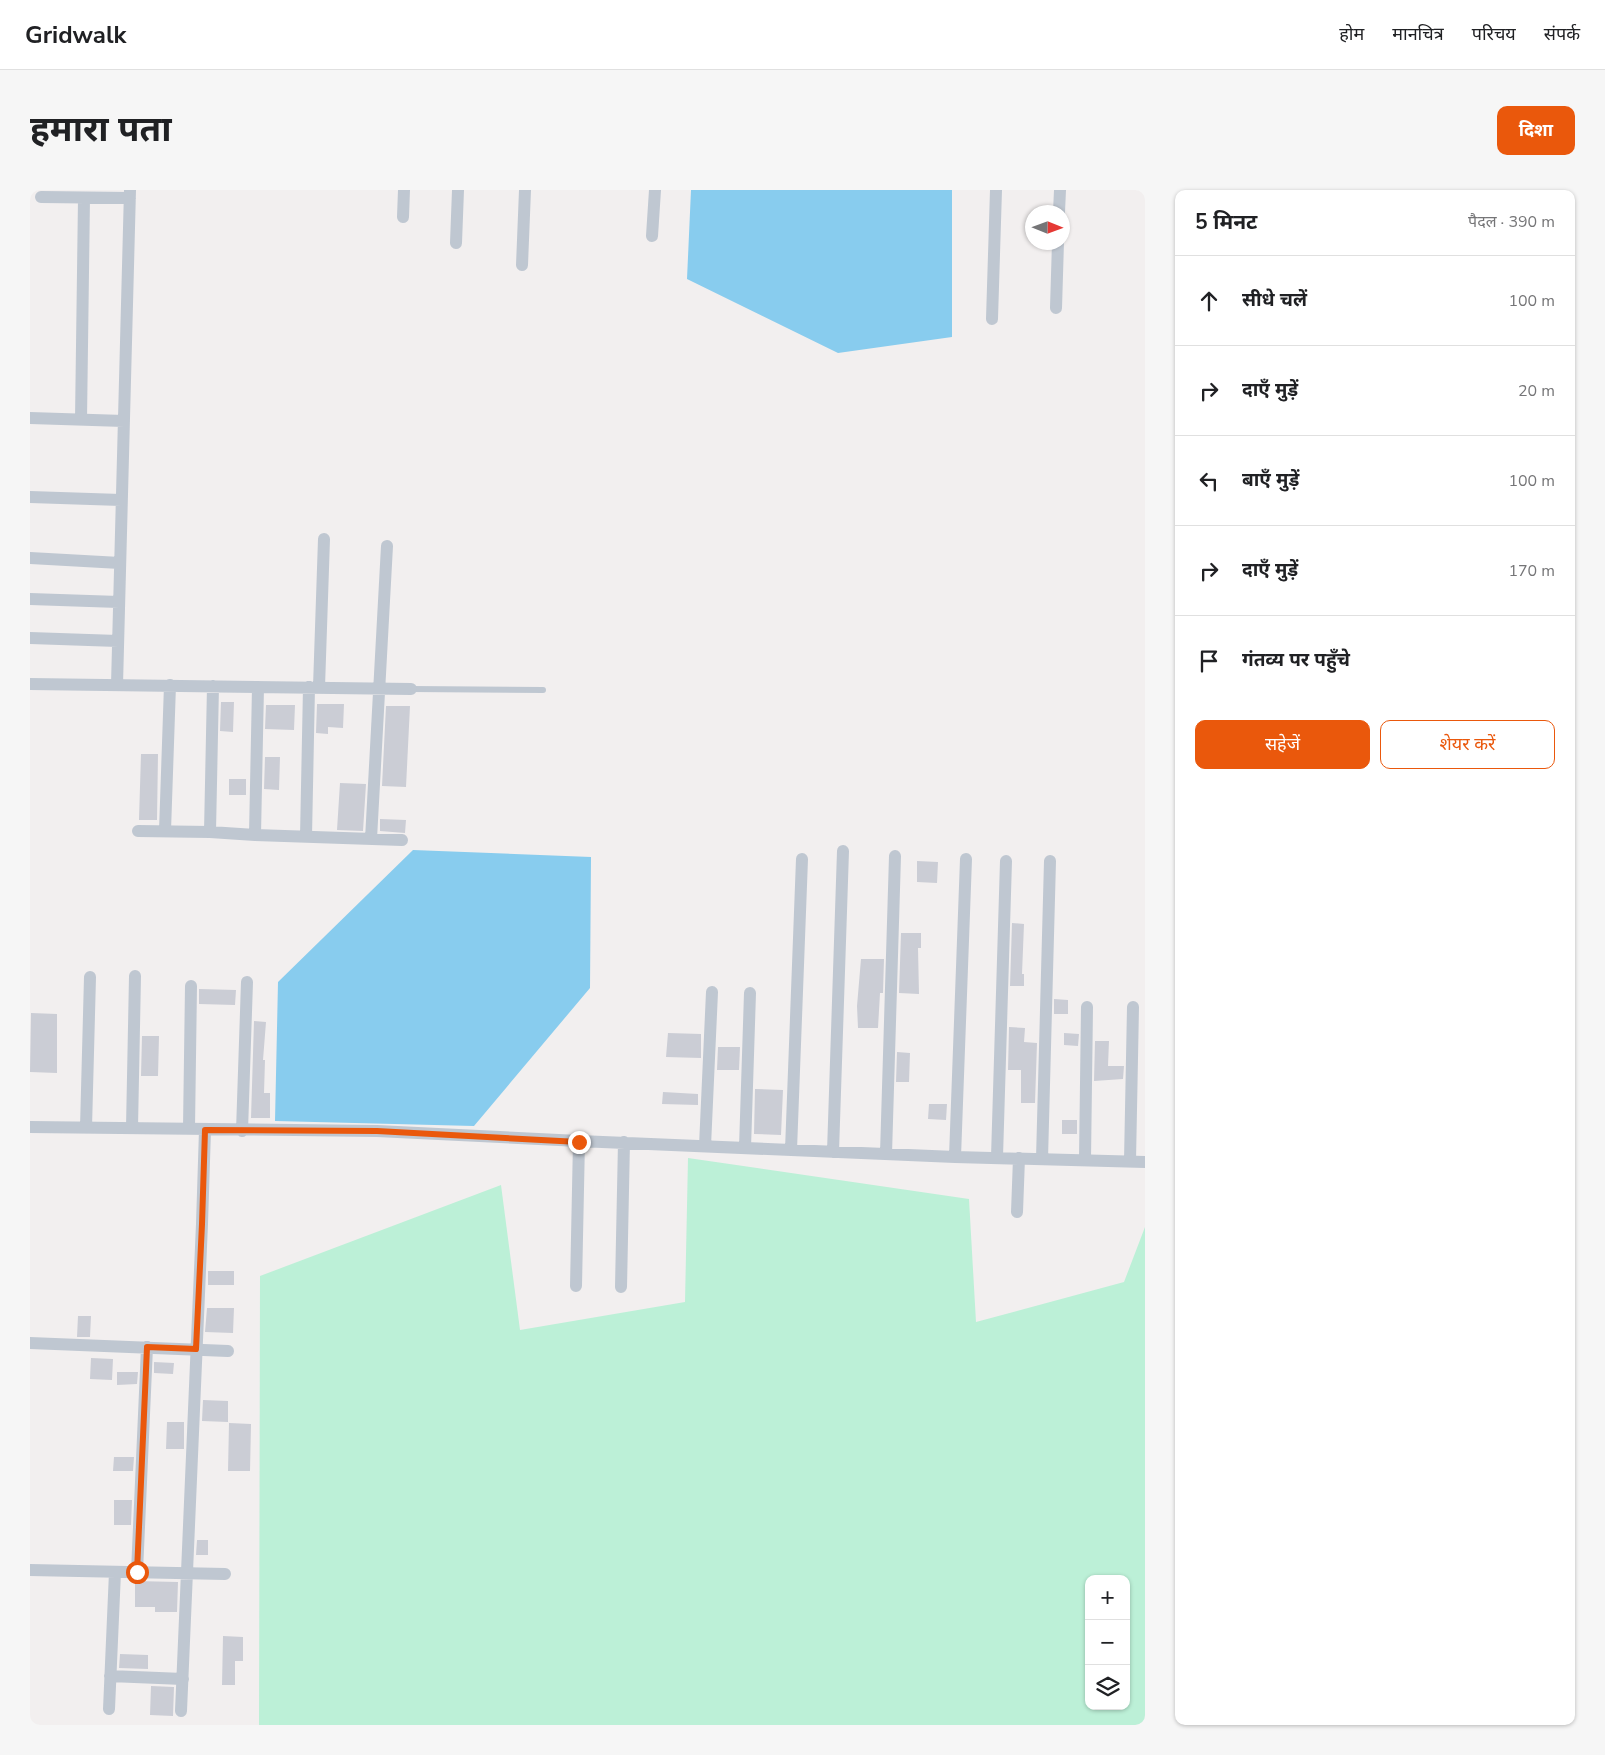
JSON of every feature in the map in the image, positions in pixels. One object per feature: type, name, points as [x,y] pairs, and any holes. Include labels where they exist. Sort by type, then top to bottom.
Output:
[{"type":"street","points":[[404,190],[404,217]]},
{"type":"street","points":[[456,243],[458,190]]},
{"type":"street","points":[[522,265],[525,190]]},
{"type":"street","points":[[652,236],[656,190]]},
{"type":"street","points":[[992,319],[996,190]]},
{"type":"street","points":[[1059,205],[1060,190]]},
{"type":"street","points":[[37,195],[84,198],[130,194],[116,685]]},
{"type":"street","points":[[81,420],[84,198]]},
{"type":"street","points":[[1056,308],[1058,250]]},
{"type":"street","points":[[30,418],[124,422]]},
{"type":"street","points":[[30,497],[122,500]]},
{"type":"street","points":[[306,836],[324,539]]},
{"type":"street","points":[[371,839],[387,546]]},
{"type":"street","points":[[30,558],[120,563]]},
{"type":"street","points":[[30,599],[119,602]]},
{"type":"street","points":[[30,638],[118,641]]},
{"type":"street","points":[[30,684],[411,689]]},
{"type":"street","points":[[165,831],[170,686]]},
{"type":"street","points":[[210,832],[213,686]]},
{"type":"street","points":[[255,835],[258,686]]},
{"type":"street","points":[[138,831],[402,840]]},
{"type":"street","points":[[833,1152],[843,852]]},
{"type":"street","points":[[886,1154],[895,856]]},
{"type":"street","points":[[791,1150],[802,859]]},
{"type":"street","points":[[955,1157],[966,860]]},
{"type":"street","points":[[997,1157],[1006,861]]},
{"type":"street","points":[[1042,1159],[1050,861]]},
{"type":"street","points":[[132,1128],[135,976]]},
{"type":"street","points":[[86,1128],[90,977]]},
{"type":"street","points":[[242,1131],[247,982]]},
{"type":"street","points":[[189,1128],[191,986]]},
{"type":"street","points":[[705,1146],[712,992]]},
{"type":"street","points":[[745,1148],[750,993]]},
{"type":"street","points":[[1130,1161],[1133,1006]]},
{"type":"street","points":[[1085,1160],[1087,1007]]},
{"type":"street","points":[[30,1127],[189,1128],[242,1131],[377,1131],[579,1142],[624,1142],[955,1157],[1145,1162]]},
{"type":"street","points":[[181,1711],[205,1130]]},
{"type":"street","points":[[576,1286],[579,1142]]},
{"type":"street","points":[[620,1287],[624,1142]]},
{"type":"street","points":[[1017,1212],[1019,1158]]},
{"type":"street","points":[[30,1343],[228,1351]]},
{"type":"street","points":[[137,1572],[147,1347]]},
{"type":"street","points":[[30,1570],[225,1574]]},
{"type":"street","points":[[109,1709],[115,1572]]},
{"type":"street","points":[[110,1676],[183,1678]]},
{"type":"lane","points":[[411,689],[543,690]]},
{"type":"green space","points":[[688,1158],[969,1199],[976,1322],[1124,1282],[1145,1227],[1145,1725],[259,1725],[260,1276],[501,1185],[520,1330],[685,1302]]},
{"type":"water","points":[[691,190],[952,190],[952,337],[838,353],[687,279]]},
{"type":"water","points":[[413,850],[591,857],[590,988],[474,1126],[275,1121],[278,982]]},
{"type":"building","points":[[221,702],[234,702],[233,732],[220,731]]},
{"type":"building","points":[[317,704],[344,704],[343,728],[328,727],[328,734],[316,733]]},
{"type":"building","points":[[266,705],[295,705],[294,730],[265,729]]},
{"type":"building","points":[[386,706],[410,706],[406,787],[382,786]]},
{"type":"building","points":[[141,754],[158,754],[157,820],[139,820]]},
{"type":"building","points":[[265,757],[280,757],[279,790],[264,789]]},
{"type":"building","points":[[229,779],[246,779],[246,795],[229,795]]},
{"type":"building","points":[[340,783],[366,784],[363,831],[337,830]]},
{"type":"building","points":[[380,819],[406,820],[405,833],[380,831]]},
{"type":"building","points":[[917,861],[938,862],[937,883],[917,882]]},
{"type":"building","points":[[1012,923],[1024,924],[1022,974],[1024,974],[1024,986],[1010,986]]},
{"type":"building","points":[[901,933],[921,933],[921,948],[918,948],[919,994],[899,993]]},
{"type":"building","points":[[861,959],[884,959],[883,993],[880,993],[878,1028],[858,1028],[857,1006]]},
{"type":"building","points":[[199,989],[236,990],[235,1005],[199,1004]]},
{"type":"building","points":[[1054,999],[1068,1000],[1068,1014],[1054,1014]]},
{"type":"building","points":[[31,1013],[57,1014],[57,1073],[30,1072]]},
{"type":"building","points":[[254,1021],[266,1022],[263,1060],[265,1060],[264,1093],[270,1093],[270,1118],[251,1118]]},
{"type":"building","points":[[1009,1027],[1025,1028],[1024,1042],[1037,1043],[1035,1103],[1021,1103],[1021,1070],[1008,1070]]},
{"type":"building","points":[[668,1033],[701,1034],[701,1058],[666,1057]]},
{"type":"building","points":[[1064,1033],[1079,1034],[1078,1046],[1064,1045]]},
{"type":"building","points":[[142,1036],[159,1036],[158,1076],[141,1076]]},
{"type":"building","points":[[1095,1041],[1109,1041],[1108,1066],[1124,1066],[1123,1079],[1094,1081]]},
{"type":"building","points":[[718,1047],[740,1047],[739,1070],[717,1070]]},
{"type":"building","points":[[897,1052],[910,1053],[909,1082],[896,1082]]},
{"type":"building","points":[[755,1089],[783,1090],[781,1135],[754,1134]]},
{"type":"building","points":[[663,1092],[698,1094],[698,1105],[662,1104]]},
{"type":"building","points":[[929,1104],[947,1104],[946,1120],[928,1119]]},
{"type":"building","points":[[1062,1120],[1077,1120],[1077,1134],[1062,1134]]},
{"type":"building","points":[[208,1271],[234,1271],[234,1285],[208,1285]]},
{"type":"building","points":[[207,1308],[234,1308],[233,1333],[205,1332]]},
{"type":"building","points":[[78,1316],[91,1316],[90,1337],[77,1337]]},
{"type":"building","points":[[91,1358],[113,1359],[112,1380],[90,1379]]},
{"type":"building","points":[[154,1362],[174,1363],[173,1374],[154,1373]]},
{"type":"building","points":[[117,1372],[138,1372],[137,1384],[117,1385]]},
{"type":"building","points":[[203,1400],[228,1401],[228,1422],[202,1421]]},
{"type":"building","points":[[167,1422],[184,1422],[184,1449],[166,1449]]},
{"type":"building","points":[[229,1423],[251,1424],[250,1471],[228,1471]]},
{"type":"building","points":[[114,1457],[134,1457],[133,1471],[113,1471]]},
{"type":"building","points":[[114,1500],[132,1500],[131,1525],[114,1525]]},
{"type":"building","points":[[197,1540],[208,1540],[208,1555],[196,1555]]},
{"type":"building","points":[[135,1581],[178,1582],[177,1612],[155,1612],[155,1607],[135,1607]]},
{"type":"building","points":[[223,1636],[243,1637],[243,1661],[235,1661],[235,1685],[222,1685]]},
{"type":"building","points":[[120,1654],[148,1655],[148,1669],[119,1668]]},
{"type":"building","points":[[151,1686],[174,1687],[173,1716],[150,1715]]},
{"type":"route","points":[[137,1572],[147,1347],[196,1349],[205,1130],[377,1131],[466,1134],[579,1142]]}]
